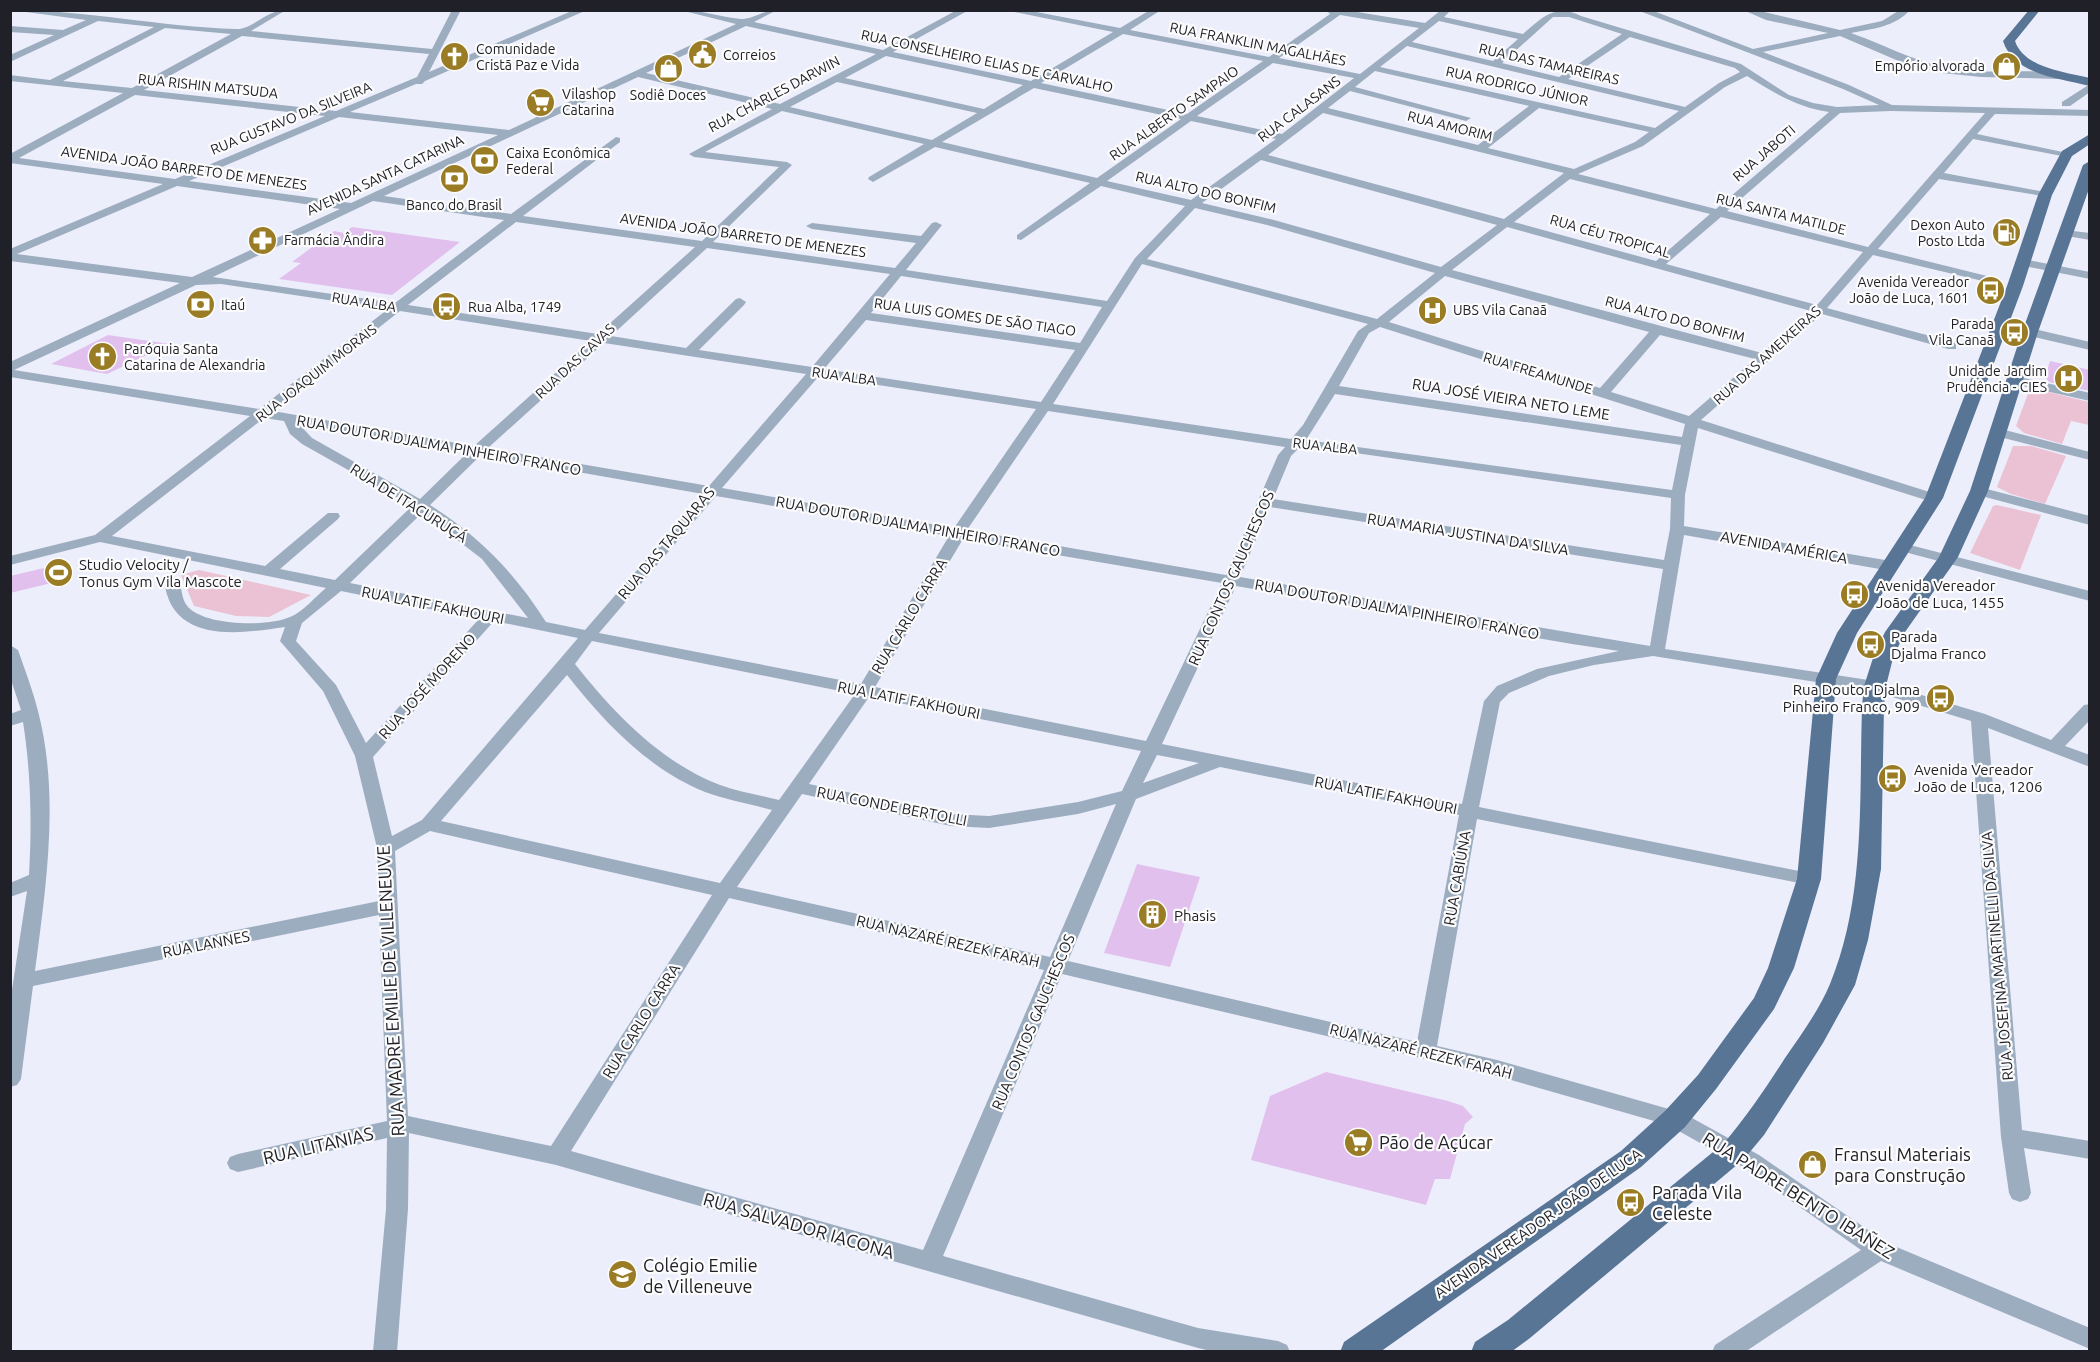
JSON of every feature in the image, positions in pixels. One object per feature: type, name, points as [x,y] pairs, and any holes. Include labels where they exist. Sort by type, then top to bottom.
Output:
[{"type":"main road","points":[[2035,10],[2009,41],[2009,46],[2021,60],[2059,76],[2090,84]]},
{"type":"main road","points":[[2067,154],[2090,138]]},
{"type":"main road","name":"AVENIDA VEREADOR JOÃO DE LUCA","points":[[1355,1352],[1631,1159],[1675,1119],[1707,1082],[1765,1002],[1781,968],[1809,879],[1826,679],[1847,633],[1934,498],[2023,263],[2045,195],[2067,154]]},
{"type":"main road","points":[[1486,1352],[1589,1272],[1734,1151],[1754,1127],[1814,1036],[1842,985],[1856,940],[1869,869],[1875,686],[1895,632],[1948,556],[1979,491],[2030,332],[2090,165]]},
{"type":"street","points":[[10,59],[112,10]]},
{"type":"street","points":[[10,159],[282,10]]},
{"type":"street","points":[[419,82],[458,10]]},
{"type":"street","name":"RUA GUSTAVO DA SILVEIRA","points":[[10,255],[176,182],[419,82],[583,10]]},
{"type":"street","name":"RUA CONSELHEIRO ELIAS DE CARVALHO","points":[[684,10],[1284,138]]},
{"type":"street","name":"AVENIDA SANTA CATARINA","points":[[10,367],[773,10]]},
{"type":"street","name":"RUA CHARLES DARWIN","points":[[694,154],[833,78],[965,10]]},
{"type":"street","name":"RUA FRANKLIN MAGALHÃES","points":[[1009,10],[1362,77]]},
{"type":"street","points":[[873,179],[1035,85],[1156,10]]},
{"type":"street","name":"RUA CALASANS","points":[[1193,204],[1284,138],[1447,10]]},
{"type":"street","points":[[1641,10],[1656,13],[1891,108]]},
{"type":"street","points":[[1747,10],[1839,32],[1902,60],[1932,68],[1971,73],[2059,76]]},
{"type":"street","points":[[1752,52],[1885,23],[1898,18],[1906,10]]},
{"type":"street","points":[[10,15],[17,11],[434,52]]},
{"type":"street","points":[[1336,11],[1425,26]]},
{"type":"street","name":"RUA ALBERTO SAMPAIO","points":[[1021,237],[1188,118],[1273,61],[1336,11]]},
{"type":"street","points":[[1494,65],[1546,13],[1566,12],[1628,34],[1743,69],[1793,100],[1837,110],[1891,108],[2090,111]]},
{"type":"street","points":[[1437,18],[1523,37]]},
{"type":"street","points":[[53,82],[165,25]]},
{"type":"street","points":[[10,28],[63,34]]},
{"type":"street","points":[[1560,80],[1628,34]]},
{"type":"street","name":"RUA DAS TAMAREIRAS","points":[[1405,43],[1687,110]]},
{"type":"street","name":"RUA CONTOS GAUCHESCOS","points":[[929,1262],[1058,966],[1129,795],[1153,749],[1231,579],[1285,455],[1309,427],[1364,331],[1379,323],[1539,195],[1570,174],[1619,154],[1687,110],[1743,69],[1766,57]]},
{"type":"street","name":"RUA RODRIGO JÚNIOR","points":[[1372,68],[1656,131]]},
{"type":"street","name":"RUA ALTO DO BONFIM","points":[[637,74],[1270,222],[1764,358]]},
{"type":"street","name":"RUA RISHIN MATSUDA","points":[[10,78],[510,133]]},
{"type":"street","points":[[833,78],[986,112]]},
{"type":"street","points":[[2066,104],[2090,84]]},
{"type":"street","points":[[1348,88],[1466,118]]},
{"type":"street","points":[[1480,149],[1538,104]]},
{"type":"street","points":[[2012,111],[2066,104],[2090,111]]},
{"type":"street","name":"RUA AMORIM","points":[[1320,110],[1480,149],[1570,174]]},
{"type":"street","name":"RUA JABOTI","points":[[1657,266],[1837,110]]},
{"type":"street","name":"RUA DAS AMEIXEIRAS","points":[[1692,420],[1819,310],[1992,111]]},
{"type":"street","points":[[1971,136],[2067,154]]},
{"type":"street","name":"RUA JOAQUIM MORAIS","points":[[100,538],[265,414],[512,218],[616,140]]},
{"type":"street","name":"RUA DAS CAVAS","points":[[295,621],[338,586],[477,451],[704,245],[787,165],[694,154]]},
{"type":"street","name":"RUA CÉU TROPICAL","points":[[1260,156],[1508,222],[1657,266],[1952,346]]},
{"type":"street","name":"AVENIDA JOÃO BARRETO DE MENEZES","points":[[10,159],[353,207]]},
{"type":"street","name":"RUA SANTA MATILDE","points":[[1570,174],[1869,252],[1987,280]]},
{"type":"street","points":[[1937,175],[2045,195]]},
{"type":"street","name":"AVENIDA JOÃO BARRETO DE MENEZES","points":[[372,198],[899,272],[1110,305]]},
{"type":"street","name":"RUA CARLO CARRA","points":[[556,1156],[724,891],[865,691],[958,532],[1046,405],[1139,260],[1193,204]]},
{"type":"street","name":"RUA DAS TAQUARAS","points":[[386,848],[428,824],[567,664],[710,491],[863,316],[936,225]]},
{"type":"street","points":[[812,226],[923,240]]},
{"type":"street","points":[[2065,232],[2090,237]]},
{"type":"street","name":"RUA ALBA","points":[[10,255],[194,281],[221,280],[814,372],[1046,405],[1274,442],[1295,442],[1678,495]]},
{"type":"street","name":"RUA FREAMUNDE","points":[[1139,260],[1379,323],[1934,498]]},
{"type":"street","points":[[2023,263],[2090,276]]},
{"type":"street","points":[[689,352],[741,302]]},
{"type":"street","name":"RUA LUIS GOMES DE SÃO TIAGO","points":[[863,316],[1083,347]]},
{"type":"street","points":[[1603,393],[1657,330]]},
{"type":"street","points":[[2030,332],[2090,346]]},
{"type":"street","name":"RUA DOUTOR DJALMA PINHEIRO FRANCO","points":[[10,373],[958,532],[1572,639],[1875,686]]},
{"type":"street","points":[[2015,380],[2090,397]]},
{"type":"street","name":"RUA JOSÉ VIEIRA NETO LEME","points":[[1331,389],[1687,442]]},
{"type":"street","name":"RUA DE ITACURUÇÁ","points":[[290,419],[295,431],[307,441],[457,530],[480,549],[517,590],[541,626]]},
{"type":"street","points":[[1657,651],[1677,529],[1678,495],[1692,420]]},
{"type":"street","points":[[1997,432],[2090,456]]},
{"type":"street","points":[[1979,491],[2090,521]]},
{"type":"street","name":"RUA MARIA JUSTINA DA SILVA","points":[[1265,502],[1672,566]]},
{"type":"street","points":[[268,572],[333,516]]},
{"type":"street","name":"AVENIDA AMÉRICA","points":[[1677,529],[1891,566]]},
{"type":"street","name":"RUA LATIF FAKHOURI","points":[[10,561],[100,538],[1809,879]]},
{"type":"street","points":[[1902,547],[1948,556],[2090,596]]},
{"type":"street","points":[[172,580],[174,598],[180,609],[196,620],[231,628],[295,621]]},
{"type":"street","name":"RUA JOSÉ MORENO","points":[[364,756],[490,616]]},
{"type":"street","name":"RUA MADRE EMILIE DE VILLENEUVE","points":[[295,621],[288,641],[330,689],[364,756],[386,848],[398,1125],[397,1209],[385,1352]]},
{"type":"street","points":[[10,650],[30,712],[37,757],[41,820],[38,878],[10,1079]]},
{"type":"street","name":"RUA CABIÚNA","points":[[1426,1051],[1468,812],[1492,701],[1498,692],[1522,680],[1601,658],[1657,651]]},
{"type":"street","points":[[567,664],[630,737],[668,765],[705,785],[785,807]]},
{"type":"street","points":[[1875,686],[1979,718],[2090,762]]},
{"type":"street","points":[[2054,747],[2090,710]]},
{"type":"street","points":[[10,721],[30,712]]},
{"type":"street","name":"RUA JOSEFINA MARTINELLI DA SILVA","points":[[1979,718],[2012,1137],[2019,1193]]},
{"type":"street","name":"RUA CONDE BERTOLLI","points":[[796,787],[951,820],[989,822],[1078,808],[1129,795],[1220,762]]},
{"type":"street","name":"RUA NAZARÉ REZEK FARAH","points":[[428,824],[1426,1051],[1497,1068],[1675,1119]]},
{"type":"street","points":[[10,891],[38,878]]},
{"type":"street","name":"RUA LANNES","points":[[23,981],[389,906]]},
{"type":"street","name":"RUA PADRE BENTO IBAÑEZ","points":[[1675,1119],[1734,1151],[1879,1250],[2090,1339]]},
{"type":"street","name":"RUA SALVADOR IACONA","points":[[398,1125],[556,1156],[929,1262],[1207,1345],[1278,1352]]},
{"type":"street","name":"RUA LITANIAS","points":[[238,1163],[398,1125]]},
{"type":"street","points":[[2012,1137],[2090,1150]]},
{"type":"street","points":[[1724,1352],[1879,1250]]},
{"type":"shaded area","points":[[2029,391],[2044,391],[2089,402],[2089,425],[2071,421],[2062,444],[2024,433],[2016,426]]},
{"type":"shaded area","points":[[2013,446],[2031,446],[2066,456],[2045,504],[2011,494],[1997,487]]},
{"type":"shaded area","points":[[1993,506],[2041,515],[2020,570],[1970,553]]},
{"type":"shaded area","points":[[199,570],[311,595],[269,617],[236,616],[194,606],[181,575]]},
{"type":"building","points":[[352,227],[460,242],[392,295],[279,279],[301,263],[292,262],[334,231],[344,233]]},
{"type":"building","name":"Paróquia Santa Catarina de Alexandria","points":[[108,335],[170,344],[107,374],[51,364]]},
{"type":"building","name":"Unidade Jardim Prudência - CIES","points":[[2050,361],[2090,370],[2090,391],[2049,382],[2045,377]]},
{"type":"building","points":[[61,564],[60,581],[10,593],[10,576]]},
{"type":"building","name":"Phasis","points":[[1137,864],[1200,877],[1170,967],[1104,953]]},
{"type":"building","name":"Pão de Açúcar","points":[[1326,1072],[1448,1101],[1463,1106],[1473,1117],[1465,1124],[1450,1179],[1435,1179],[1426,1205],[1251,1160],[1270,1096]]},
{"type":"place","name":"Correios","points":[[702,55]]},
{"type":"place","name":"Comunidade Cristã Paz e Vida","points":[[455,57]]},
{"type":"place","name":"Empório alvorada","points":[[2006,66]]},
{"type":"place","name":"Sodiê Doces","points":[[668,68]]},
{"type":"place","name":"Vilashop Catarina","points":[[541,102]]},
{"type":"place","name":"Caixa Econômica Federal","points":[[485,161]]},
{"type":"place","name":"Banco do Brasil","points":[[454,178]]},
{"type":"place","name":"Dexon Auto Posto Ltda","points":[[2006,233]]},
{"type":"place","name":"Farmácia Ândira","points":[[263,240]]},
{"type":"place","name":"Avenida Vereador João de Luca, 1601","points":[[1990,290]]},
{"type":"place","name":"Itaú","points":[[200,305]]},
{"type":"place","name":"Rua Alba, 1749","points":[[447,307]]},
{"type":"place","name":"UBS Vila Canaã","points":[[1432,310]]},
{"type":"place","name":"Parada Vila Canaã","points":[[2015,332]]},
{"type":"place","name":"Paróquia Santa Catarina de Alexandria","points":[[103,357]]},
{"type":"place","name":"Unidade Jardim Prudência - CIES","points":[[2068,379]]},
{"type":"place","name":"Studio Velocity / Tonus Gym Vila Mascote","points":[[58,573]]},
{"type":"place","name":"Avenida Vereador João de Luca, 1455","points":[[1855,594]]},
{"type":"place","name":"Parada Djalma Franco","points":[[1870,645]]},
{"type":"place","name":"Rua Doutor Djalma Pinheiro Franco, 909","points":[[1941,698]]},
{"type":"place","name":"Avenida Vereador João de Luca, 1206","points":[[1893,778]]},
{"type":"place","name":"Phasis","points":[[1153,915]]},
{"type":"place","name":"Pão de Açúcar","points":[[1358,1142]]},
{"type":"place","name":"Fransul Materiais para Construção","points":[[1813,1164]]},
{"type":"place","name":"Parada Vila Celeste","points":[[1631,1202]]},
{"type":"place","name":"Colégio Emilie de Villeneuve","points":[[622,1275]]}]
